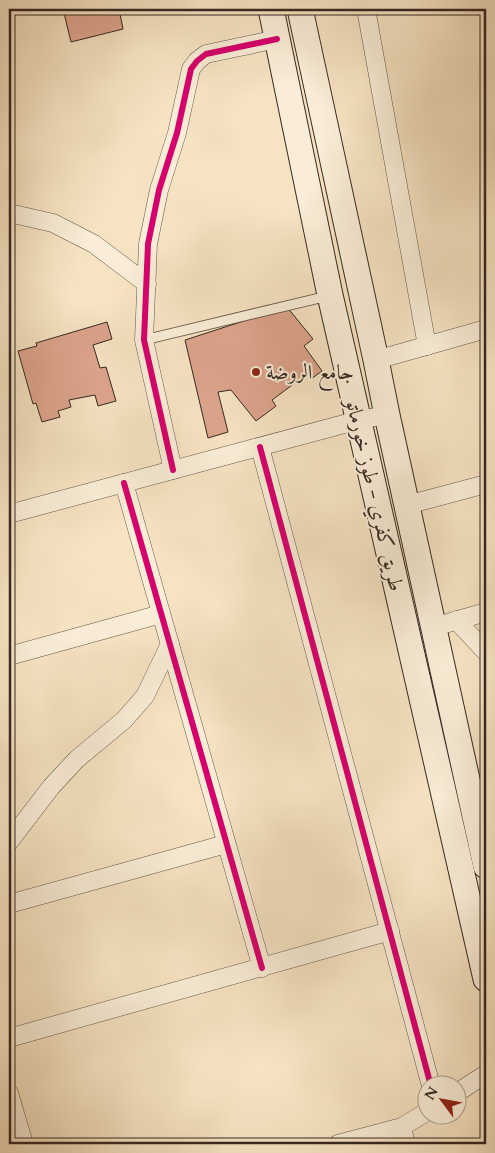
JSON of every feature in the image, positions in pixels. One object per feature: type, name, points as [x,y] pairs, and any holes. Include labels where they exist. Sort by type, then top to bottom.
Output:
[{"type":"main road","name":"طريق كفري - طوز خورماتو","points":[[271,9],[330,295],[359,420],[486,866]]},
{"type":"main road","name":"طريق كفري - طوز خورماتو","points":[[300,9],[407,505],[445,624],[472,816],[486,979]]},
{"type":"street","points":[[366,9],[426,346]]},
{"type":"street","points":[[174,470],[144,340],[148,244],[159,190],[177,133],[192,69],[197,61],[206,54],[277,39]]},
{"type":"street","points":[[9,214],[53,223],[62,227],[94,244],[147,284]]},
{"type":"street","points":[[376,360],[486,330]]},
{"type":"street","points":[[9,514],[359,420],[387,415]]},
{"type":"street","points":[[260,447],[428,1076]]},
{"type":"street","points":[[124,483],[262,968]]},
{"type":"street","points":[[407,505],[486,484]]},
{"type":"street","points":[[445,624],[486,612]]},
{"type":"street","points":[[9,656],[161,614]]},
{"type":"street","points":[[445,624],[486,652]]},
{"type":"street","points":[[9,842],[51,787],[77,759],[124,720],[145,696],[170,644]]},
{"type":"street","points":[[9,904],[226,844]]},
{"type":"street","points":[[9,1038],[390,931]]},
{"type":"street","points":[[468,1086],[486,1074]]},
{"type":"street","points":[[9,1093],[24,1144]]},
{"type":"street","points":[[338,1144],[404,1136],[418,1121]]},
{"type":"lane","points":[[144,340],[330,295]]},
{"type":"building","points":[[63,9],[119,9],[123,29],[71,42]]},
{"type":"building","name":"جامع الروضة","points":[[287,307],[313,339],[304,346],[322,371],[311,379],[307,374],[272,400],[276,406],[256,421],[231,390],[218,392],[228,432],[208,438],[185,340]]},
{"type":"building","points":[[107,322],[112,339],[93,345],[100,368],[106,367],[116,401],[98,406],[95,395],[69,400],[71,407],[58,411],[60,417],[42,422],[36,403],[33,404],[18,351],[37,346],[36,343]]},
{"type":"cycle path","points":[[173,470],[144,340],[148,244],[159,190],[177,133],[191,69],[197,61],[206,54],[277,39]]},
{"type":"cycle path","points":[[260,447],[428,1076]]},
{"type":"cycle path","points":[[124,483],[262,968]]},
{"type":"place","name":"جامع الروضة","points":[[256,372]]}]
